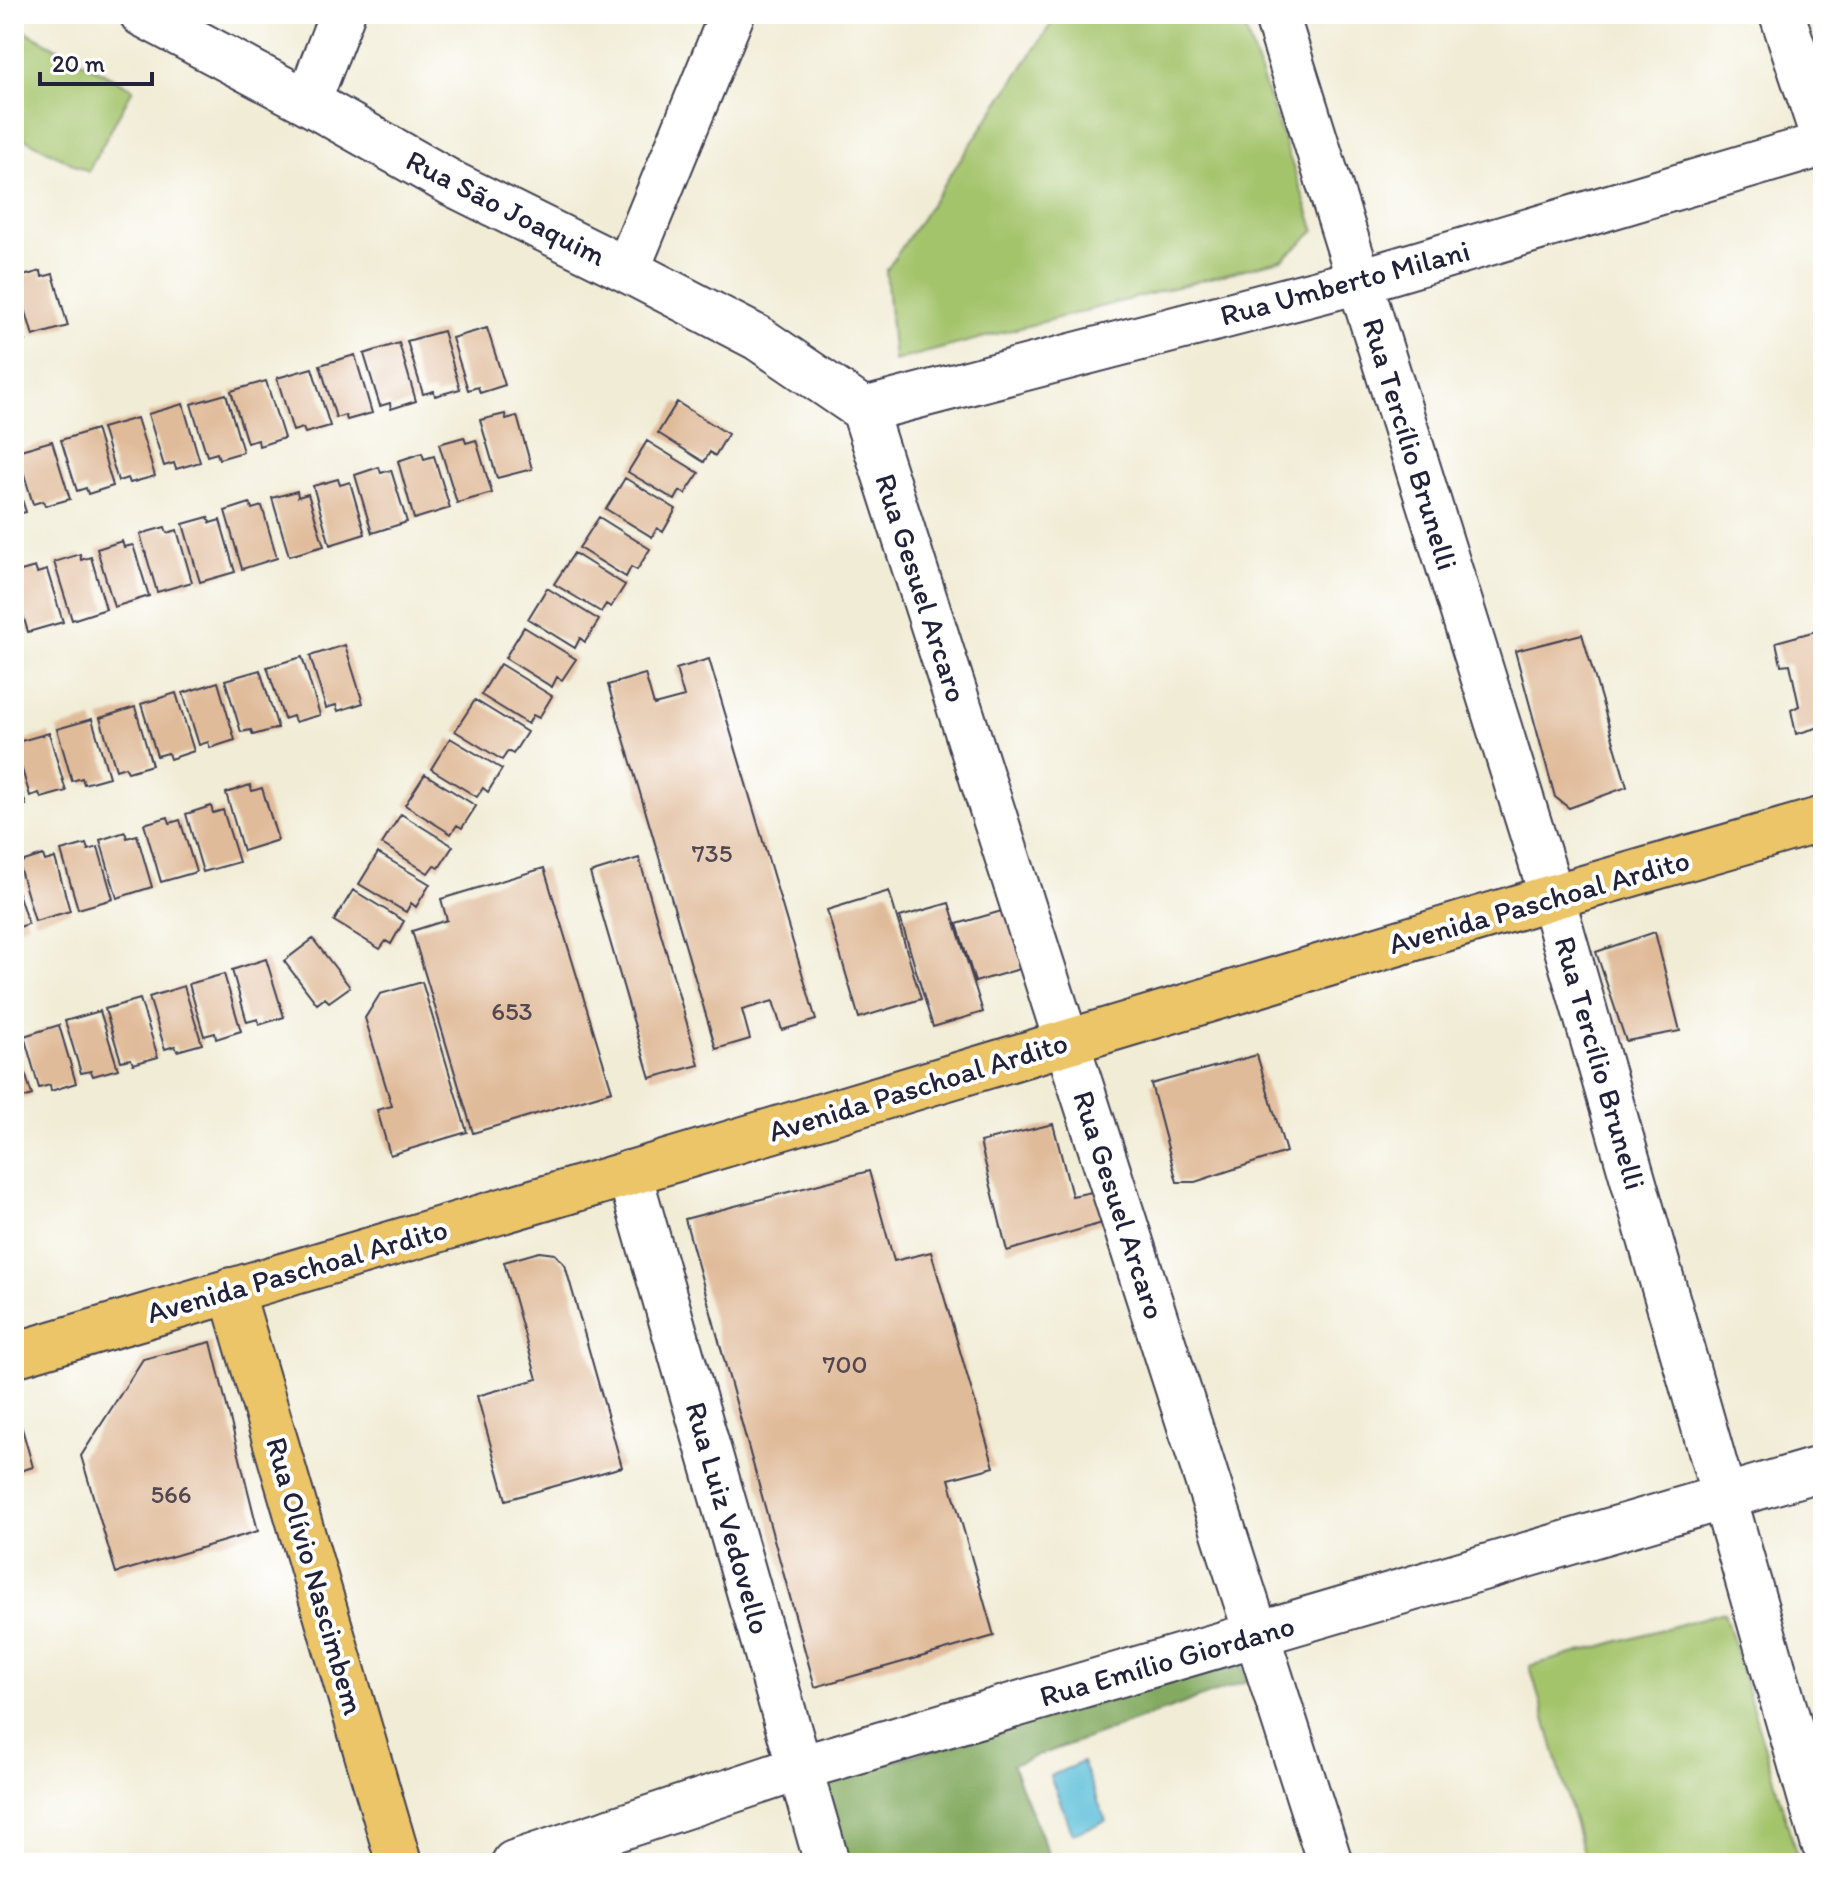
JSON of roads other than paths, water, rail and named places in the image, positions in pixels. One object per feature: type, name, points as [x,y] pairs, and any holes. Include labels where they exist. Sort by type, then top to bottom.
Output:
[{"type":"main road","name":"Avenida Paschoal Ardito","points":[[14,1355],[1823,819]]},
{"type":"main road","name":"Rua Olívio Nascimbem","points":[[231,1290],[399,1863]]},
{"type":"street","name":"Rua São Joaquim","points":[[142,14],[308,102],[453,184],[758,338],[864,410]]},
{"type":"street","points":[[308,102],[342,14]]},
{"type":"street","points":[[627,270],[732,14]]},
{"type":"street","name":"Rua Tercílio Brunelli","points":[[1276,14],[1552,897],[1823,1842]]},
{"type":"street","points":[[1782,14],[1823,137]]},
{"type":"street","name":"Rua Umberto Milani","points":[[864,410],[1360,281],[1823,144]]},
{"type":"street","name":"Rua Gesuel Arcaro","points":[[864,410],[1330,1863]]},
{"type":"street","name":"Rua Luiz Vedovello","points":[[629,1173],[827,1863]]},
{"type":"street","name":"Rua Emílio Giordano","points":[[514,1863],[800,1768],[1823,1468]]},
{"type":"water","points":[[1082,1762],[1106,1821],[1073,1834],[1050,1776]]}]
